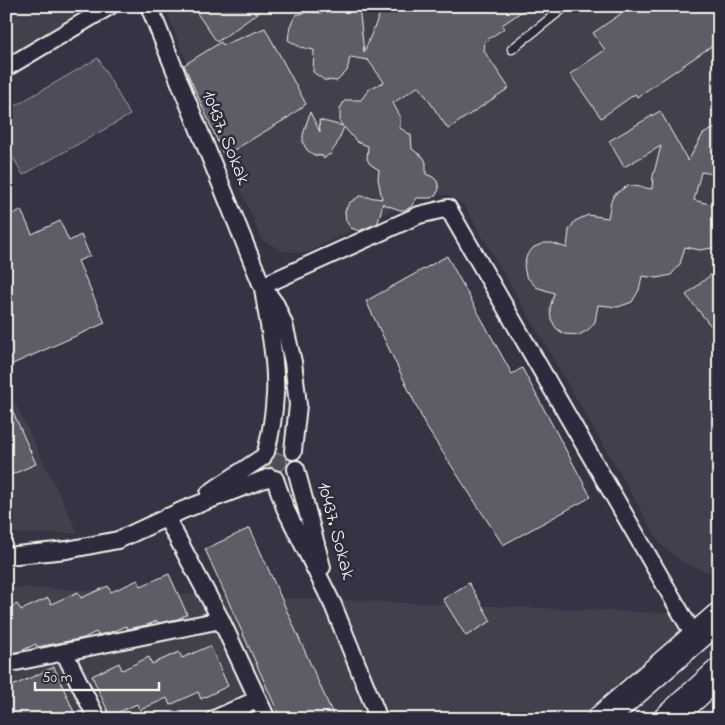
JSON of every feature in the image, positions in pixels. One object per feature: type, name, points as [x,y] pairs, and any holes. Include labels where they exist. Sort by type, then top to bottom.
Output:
[{"type":"highway","points":[[602,719],[719,617]]},
{"type":"highway","points":[[668,719],[719,673]]},
{"type":"street","points":[[6,68],[110,6]]},
{"type":"street","name":"10437. Sokak","points":[[149,6],[262,286],[275,371],[276,394],[274,414],[265,454]]},
{"type":"street","points":[[262,286],[419,215],[448,208],[696,639]]},
{"type":"street","name":"10437. Sokak","points":[[262,286],[276,305],[284,324],[293,362],[298,405],[293,451]]},
{"type":"street","points":[[6,556],[67,550],[118,540],[183,510],[272,478],[285,479],[290,477],[296,469],[297,459],[293,451],[288,447],[276,446],[183,510]]},
{"type":"street","points":[[265,454],[263,468],[272,478]]},
{"type":"street","name":"10437. Sokak","points":[[296,469],[333,606]]},
{"type":"street","name":"10437. Sokak","points":[[272,478],[333,606],[380,719]]},
{"type":"street","points":[[166,517],[222,620],[267,719]]},
{"type":"street","points":[[6,664],[222,620]]},
{"type":"street","points":[[64,652],[97,719]]},
{"type":"street","points":[[214,719],[258,699]]},
{"type":"lane","points":[[512,49],[566,6]]},
{"type":"shaded area","points":[[6,6],[109,6],[112,13],[6,82]]},
{"type":"shaded area","points":[[165,6],[719,6],[719,576],[684,563],[661,545],[464,205],[447,195],[424,194],[306,253],[283,251],[262,240],[181,49]]},
{"type":"shaded area","points":[[98,58],[130,115],[23,175],[6,145],[6,111]]},
{"type":"shaded area","points":[[6,384],[78,533],[6,533]]},
{"type":"shaded area","points":[[278,453],[284,456],[287,462],[284,468],[278,471],[272,468],[269,462],[272,456]]},
{"type":"shaded area","points":[[6,587],[719,615],[610,719],[6,719]]},
{"type":"building","points":[[192,6],[268,6],[217,42]]},
{"type":"building","points":[[322,6],[359,6],[364,52],[383,6],[530,6],[502,25],[505,28],[485,41],[484,51],[509,88],[448,129],[419,86],[393,103],[400,116],[400,128],[411,135],[412,149],[424,158],[426,174],[437,181],[439,189],[436,195],[431,198],[417,198],[411,207],[405,210],[400,210],[383,203],[378,223],[359,231],[351,228],[346,221],[345,211],[349,203],[360,196],[382,199],[378,179],[379,170],[370,164],[367,159],[368,146],[357,142],[344,127],[336,146],[331,152],[332,154],[324,159],[323,156],[314,155],[307,150],[303,143],[303,135],[310,112],[320,132],[319,120],[343,126],[340,123],[340,109],[343,103],[346,100],[361,100],[369,89],[384,82],[368,60],[350,57],[347,71],[337,81],[324,80],[313,72],[314,50],[300,47],[288,40],[290,26],[296,15],[307,12],[322,13]]},
{"type":"building","points":[[632,6],[719,6],[719,41],[637,97],[635,94],[601,118],[570,74],[605,50],[593,33]]},
{"type":"building","points":[[265,28],[306,104],[289,117],[224,156],[184,65],[221,42],[223,45]]},
{"type":"building","points":[[660,111],[688,161],[703,134],[719,126],[719,175],[701,172],[694,200],[709,204],[719,210],[719,247],[700,250],[685,247],[680,264],[671,275],[657,278],[642,276],[639,290],[632,302],[618,307],[598,305],[595,322],[588,330],[579,335],[564,334],[556,328],[551,319],[550,308],[554,293],[536,287],[526,276],[524,266],[527,255],[534,247],[544,243],[552,243],[567,248],[569,230],[575,221],[588,215],[608,218],[614,195],[628,185],[652,189],[653,176],[661,146],[624,167],[609,141]]},
{"type":"building","points":[[21,210],[32,234],[60,221],[69,241],[81,235],[90,256],[78,261],[105,323],[6,367],[6,217]]},
{"type":"building","points":[[447,256],[512,374],[522,368],[591,497],[503,545],[423,422],[366,301]]},
{"type":"building","points":[[719,268],[719,336],[686,295]]},
{"type":"building","points":[[6,396],[36,464],[6,477]]},
{"type":"building","points":[[250,528],[335,719],[281,719],[205,549]]},
{"type":"building","points":[[169,574],[187,614],[178,619],[158,623],[157,621],[128,629],[126,626],[115,631],[98,635],[96,632],[84,638],[37,647],[36,644],[21,651],[6,654],[6,609],[17,604],[21,610],[48,598],[51,604],[78,592],[81,598],[108,586],[111,592],[138,580],[141,586]]},
{"type":"building","points":[[469,583],[491,621],[466,636],[443,599]]},
{"type":"building","points":[[210,646],[228,686],[201,699],[198,692],[170,705],[167,698],[140,710],[137,704],[110,716],[92,676],[119,663],[122,670],[149,657],[152,664],[179,652],[182,658]]},
{"type":"building","points":[[54,667],[77,719],[6,719],[6,689]]}]
